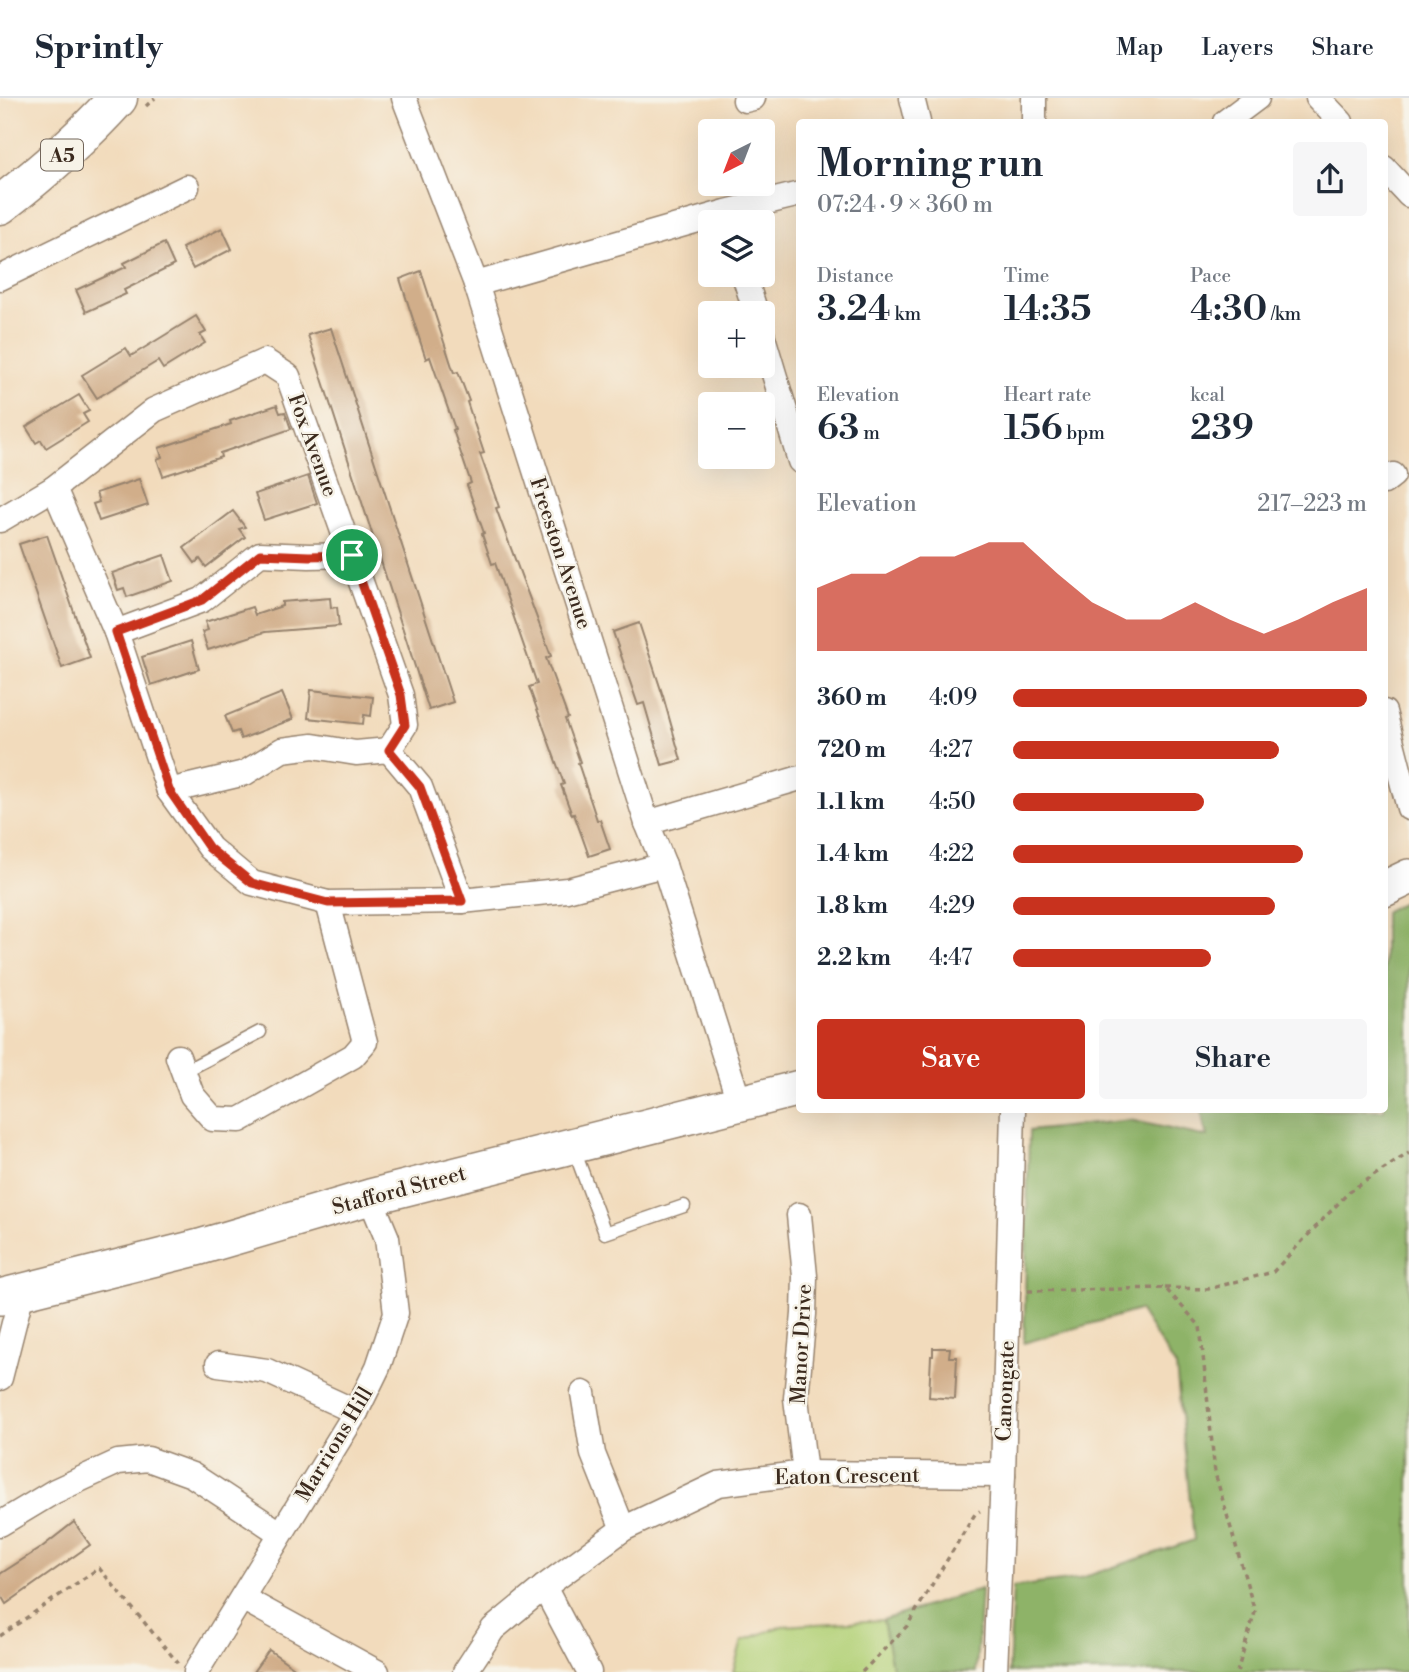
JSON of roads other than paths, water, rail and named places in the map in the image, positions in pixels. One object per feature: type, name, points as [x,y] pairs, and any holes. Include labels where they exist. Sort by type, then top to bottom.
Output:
[{"type":"main road","name":"A5","points":[[0,205],[51,165],[90,129],[118,98]]},
{"type":"street","name":"Freeston Avenue","points":[[404,98],[476,284],[647,823],[664,865],[740,1105]]},
{"type":"street","points":[[912,98],[917,119]]},
{"type":"street","points":[[1034,98],[1034,119]]},
{"type":"street","points":[[1229,119],[1257,98]]},
{"type":"street","points":[[1318,98],[1338,119]]},
{"type":"street","points":[[1388,173],[1409,195]]},
{"type":"street","points":[[0,278],[187,187]]},
{"type":"street","points":[[749,210],[796,195]]},
{"type":"street","points":[[476,284],[698,225]]},
{"type":"street","name":"Fox Avenue","points":[[54,488],[154,410],[265,361],[288,376],[401,695],[405,725],[389,750]]},
{"type":"street","points":[[775,377],[796,448]]},
{"type":"street","points":[[0,520],[54,488],[116,632],[169,790],[209,848],[252,883],[328,903],[462,901],[567,890],[664,865]]},
{"type":"street","points":[[116,632],[202,600],[260,554],[352,555]]},
{"type":"street","points":[[1388,727],[1409,808]]},
{"type":"street","points":[[169,790],[245,773],[282,750],[313,746],[356,754],[389,750],[420,787],[462,901]]},
{"type":"street","points":[[647,823],[796,779]]},
{"type":"street","points":[[1388,887],[1409,877]]},
{"type":"street","points":[[180,1064],[192,1095],[213,1119],[240,1119],[353,1056],[365,1042],[328,903]]},
{"type":"street","name":"Stafford Street","points":[[11,1294],[200,1247],[370,1197],[796,1089]]},
{"type":"street","name":"Canongate","points":[[995,1672],[1013,1113]]},
{"type":"street","name":"Marrions Hill","points":[[196,1672],[356,1412],[378,1367],[396,1313],[387,1238],[370,1197]]},
{"type":"street","name":"Manor Drive","points":[[799,1215],[805,1276],[796,1398],[805,1473]]},
{"type":"street","points":[[0,1378],[11,1294]]},
{"type":"street","points":[[218,1364],[267,1371],[356,1412]]},
{"type":"street","points":[[583,1393],[593,1454],[623,1529]]},
{"type":"street","points":[[0,1524],[55,1491],[118,1462],[148,1459],[192,1475],[280,1533]]},
{"type":"street","name":"Eaton Crescent","points":[[464,1672],[493,1629],[544,1587],[623,1529],[719,1484],[805,1473],[1003,1486]]},
{"type":"street","points":[[544,1587],[589,1672]]},
{"type":"street","points":[[242,1598],[377,1672]]},
{"type":"lane","points":[[180,1064],[260,1032]]},
{"type":"lane","points":[[572,1145],[605,1233],[684,1206]]}]
